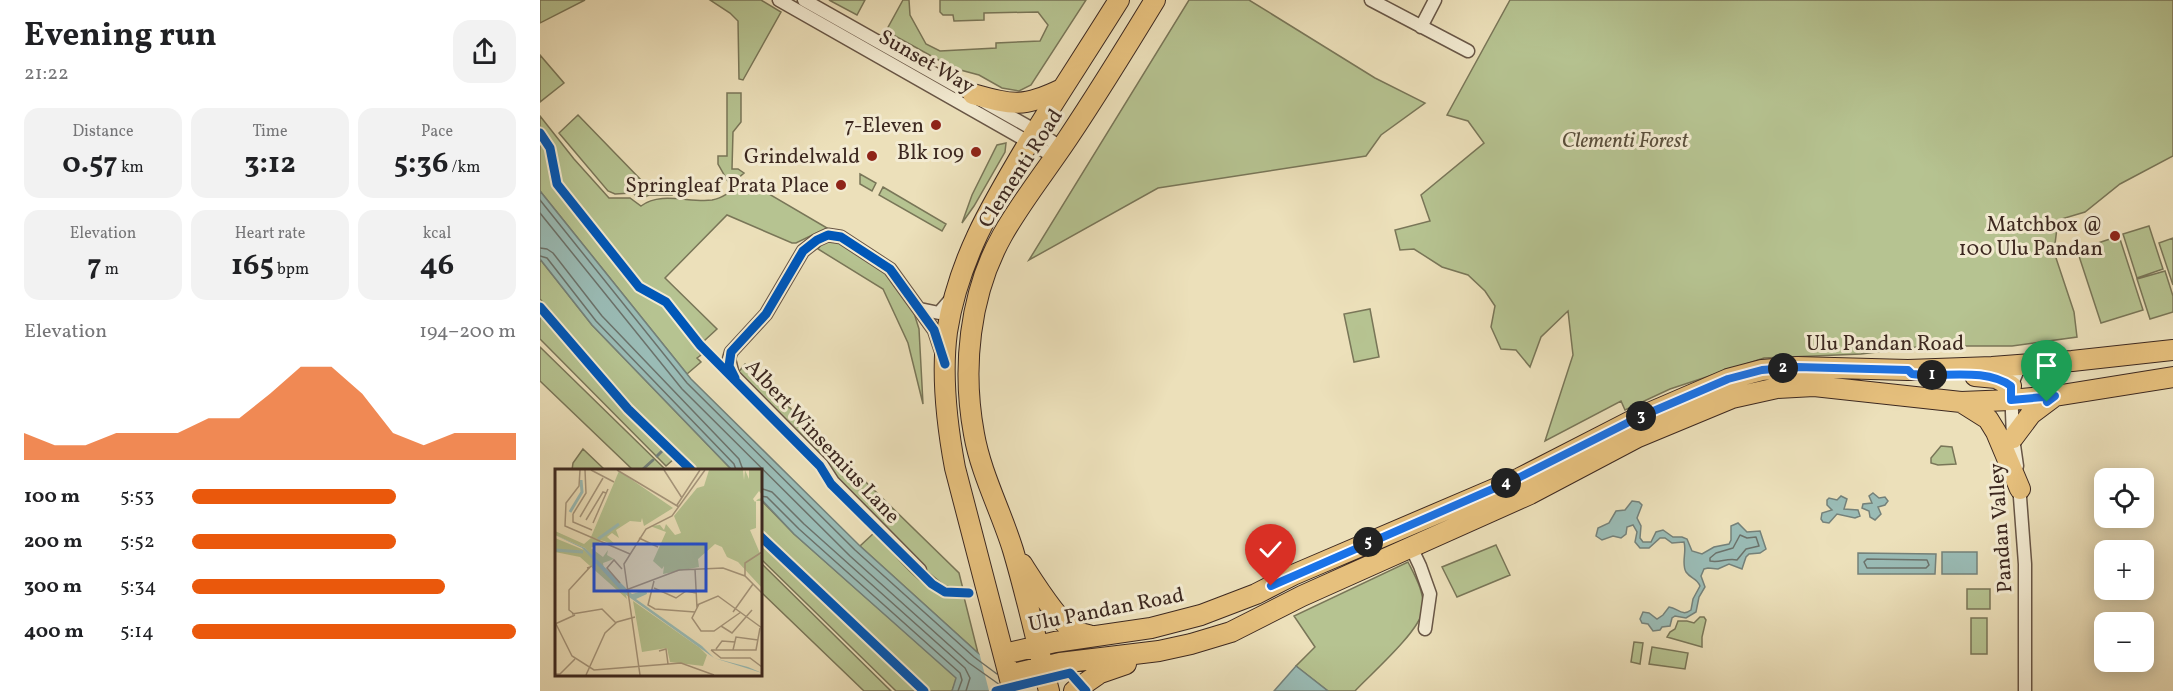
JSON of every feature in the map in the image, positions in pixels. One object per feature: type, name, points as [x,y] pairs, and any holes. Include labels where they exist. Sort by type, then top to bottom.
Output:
[{"type":"main road","name":"Clementi Road","points":[[1011,683],[955,468],[950,439],[945,364],[947,333],[965,260],[985,216],[1119,0]]},
{"type":"main road","name":"Clementi Road","points":[[1049,691],[1013,549],[982,465],[974,436],[968,380],[971,336],[978,298],[1001,238],[1155,0]]},
{"type":"main road","points":[[973,94],[1004,103],[1019,103],[1038,101],[1064,88]]},
{"type":"main road","name":"Ulu Pandan Road","points":[[1004,654],[1182,621],[1256,594],[1293,574],[1520,477],[1635,419],[1728,379],[1762,370],[1797,367],[1908,370],[2020,364],[2173,350]]},
{"type":"main road","points":[[1908,370],[1912,374],[1996,378],[2011,393]]},
{"type":"main road","name":"Ulu Pandan Road","points":[[1011,683],[1043,667],[1159,651],[1231,632],[1302,596],[1530,494],[1638,437],[1732,398],[1777,388],[1814,386],[1961,402],[2011,393],[2055,396],[2173,377]]},
{"type":"main road","points":[[2013,438],[2031,414],[2055,396]]},
{"type":"main road","points":[[1961,402],[1988,419],[1996,432],[2020,489]]},
{"type":"main road","points":[[1013,549],[1044,597],[1068,625],[1073,630],[1094,636]]},
{"type":"main road","points":[[1256,594],[1239,606],[1240,612],[1250,614],[1283,607]]},
{"type":"main road","points":[[1074,691],[1100,673],[1159,651]]},
{"type":"street","name":"Sunset Way","points":[[778,0],[1033,136]]},
{"type":"street","name":"Sunset Way","points":[[804,0],[973,94],[1058,152]]},
{"type":"street","points":[[1371,0],[1468,51]]},
{"type":"street","points":[[1421,27],[1435,0]]},
{"type":"street","name":"Albert Winsemius Lane","points":[[920,309],[890,269],[841,237],[828,235],[803,251],[766,314],[731,352],[729,366],[733,375],[822,465],[832,482],[920,570]]},
{"type":"street","points":[[920,309],[939,313],[956,293]]},
{"type":"street","points":[[920,309],[934,330],[945,364]]},
{"type":"street","name":"Pandan Valley","points":[[2020,364],[2011,393],[2025,564],[2025,691]]},
{"type":"street","points":[[1411,547],[1430,594],[1425,629]]},
{"type":"green space","points":[[540,0],[585,0],[540,23]]},
{"type":"green space","points":[[710,0],[761,0],[781,12],[743,80],[739,79],[738,21]]},
{"type":"green space","points":[[829,0],[865,0],[857,15]]},
{"type":"green space","points":[[903,0],[909,0],[910,15],[926,44],[940,51],[996,48],[996,43],[1040,41],[1048,25],[1038,12],[984,13],[984,20],[954,21],[953,15],[943,15],[940,12],[940,0],[1086,0],[1031,85],[1019,91],[1002,88],[979,75],[953,68],[886,31]]},
{"type":"green space","points":[[1189,0],[1249,0],[1375,78],[1425,103],[1381,135],[1366,156],[1158,188],[1029,260]]},
{"type":"green space","name":"Clementi Forest","points":[[1510,0],[2173,0],[2173,156],[2120,184],[2085,212],[2058,220],[2054,252],[2074,312],[2077,337],[2012,346],[1925,346],[1861,354],[1764,358],[1670,389],[1625,410],[1621,401],[1545,441],[1573,355],[1568,311],[1541,337],[1530,367],[1516,350],[1501,349],[1491,327],[1495,306],[1485,291],[1468,275],[1442,267],[1414,249],[1400,250],[1395,230],[1430,221],[1421,195],[1484,143],[1468,121],[1447,115]]},
{"type":"green space","points":[[540,55],[564,83],[540,102]]},
{"type":"green space","points":[[727,93],[741,93],[741,122],[733,132],[732,169],[738,169],[744,173],[730,185],[718,164],[718,156],[727,156]]},
{"type":"green space","points":[[578,115],[644,183],[672,184],[672,195],[649,195],[641,199],[632,193],[615,194],[608,191],[559,133]]},
{"type":"green space","points":[[540,116],[609,198],[630,198],[641,206],[666,198],[712,200],[726,195],[745,180],[827,228],[792,243],[727,215],[665,278],[717,329],[704,341],[669,299],[641,284],[561,184],[553,147],[540,128]]},
{"type":"green space","points":[[540,139],[549,157],[555,187],[641,293],[664,305],[701,355],[697,358],[701,362],[687,374],[540,191]]},
{"type":"green space","points":[[1006,143],[1005,152],[962,223],[972,195],[997,145]]},
{"type":"green space","points":[[860,174],[876,183],[872,191],[860,184]]},
{"type":"green space","points":[[883,187],[946,224],[942,231],[879,195]]},
{"type":"green space","points":[[2149,226],[2163,269],[2137,278],[2123,234]]},
{"type":"green space","points":[[2119,236],[2143,310],[2101,323],[2077,250]]},
{"type":"green space","points":[[2173,238],[2173,285],[2159,243]]},
{"type":"green space","points":[[828,241],[840,243],[886,274],[914,313],[919,329],[923,404],[908,343],[883,289],[818,249],[821,244]]},
{"type":"green space","points":[[540,259],[592,325],[731,469],[694,469],[631,407],[540,299]]},
{"type":"green space","points":[[2165,271],[2173,296],[2173,312],[2150,319],[2137,279]]},
{"type":"green space","points":[[1370,309],[1379,357],[1354,362],[1344,314]]},
{"type":"green space","points":[[540,313],[626,412],[675,458],[666,466],[540,339]]},
{"type":"green space","points":[[540,347],[665,469],[632,469],[540,381]]},
{"type":"green space","points":[[745,364],[959,573],[963,589],[945,586],[923,568],[737,374]]},
{"type":"green space","points":[[1941,446],[1952,447],[1956,464],[1931,463],[1931,458]]},
{"type":"green space","points":[[583,449],[604,469],[572,469],[573,463]]},
{"type":"green space","points":[[762,501],[794,534],[957,678],[952,691],[928,691],[762,533]]},
{"type":"green space","points":[[875,532],[904,565],[925,584],[937,591],[964,597],[978,653],[860,546]]},
{"type":"green space","points":[[762,541],[919,691],[896,691],[762,560]]},
{"type":"green space","points":[[1496,545],[1510,575],[1457,597],[1442,567]]},
{"type":"green space","points":[[1408,562],[1422,597],[1423,610],[1420,619],[1404,641],[1355,691],[1328,691],[1296,666],[1315,647],[1294,616]]},
{"type":"green space","points":[[762,564],[891,691],[864,691],[762,593]]},
{"type":"green space","points":[[1967,589],[1990,589],[1990,609],[1967,609]]},
{"type":"green space","points":[[1700,617],[1706,620],[1702,647],[1667,637],[1675,629],[1678,621],[1694,623]]},
{"type":"green space","points":[[1971,618],[1987,618],[1987,654],[1971,654]]},
{"type":"green space","points":[[1634,642],[1643,643],[1640,664],[1631,662]]},
{"type":"green space","points":[[1652,647],[1688,653],[1685,669],[1649,664]]},
{"type":"water","points":[[540,191],[691,379],[860,546],[978,653],[1030,691],[952,691],[956,678],[794,534],[762,500],[762,469],[731,469],[592,325],[540,259]]},
{"type":"water","points":[[1873,493],[1879,498],[1885,497],[1888,501],[1885,505],[1878,507],[1881,514],[1875,520],[1870,517],[1869,511],[1862,508],[1863,504],[1872,503],[1869,496]]},
{"type":"water","points":[[1841,496],[1847,499],[1844,509],[1858,510],[1860,516],[1855,518],[1837,514],[1829,523],[1823,522],[1822,513],[1832,510],[1827,505],[1827,500],[1829,498],[1837,500]]},
{"type":"water","points":[[1632,501],[1642,505],[1637,518],[1641,526],[1640,538],[1643,542],[1651,542],[1656,532],[1663,530],[1673,537],[1687,539],[1692,551],[1702,554],[1714,547],[1729,544],[1731,526],[1738,523],[1747,532],[1760,531],[1766,549],[1760,553],[1749,554],[1742,569],[1729,564],[1718,569],[1704,569],[1701,576],[1705,587],[1699,597],[1696,612],[1686,618],[1675,616],[1670,626],[1653,631],[1648,624],[1642,623],[1640,619],[1643,612],[1657,619],[1669,607],[1688,612],[1691,610],[1693,599],[1700,586],[1686,572],[1684,542],[1672,543],[1665,538],[1660,538],[1649,548],[1640,548],[1635,542],[1637,532],[1633,525],[1627,527],[1626,534],[1621,538],[1613,536],[1602,540],[1596,536],[1598,528],[1609,523],[1616,511],[1625,510]]},
{"type":"water","points":[[1942,552],[1977,552],[1977,574],[1942,574]]},
{"type":"water","points":[[1858,553],[1936,554],[1935,574],[1858,574]]},
{"type":"water","points":[[1296,666],[1328,691],[1274,691]]},
{"type":"pier","points":[[978,648],[1032,689],[1033,691],[989,691]]},
{"type":"waterway","points":[[657,456],[663,450]]},
{"type":"waterway","points":[[643,469],[653,460]]},
{"type":"cycle path","points":[[540,133],[550,148],[557,184],[639,287],[666,302],[700,345],[820,466],[831,484],[932,584],[945,592],[969,593]]},
{"type":"cycle path","points":[[735,378],[729,366],[731,352],[766,314],[803,251],[828,235],[841,237],[890,269],[934,330],[945,364]]},
{"type":"cycle path","points":[[540,307],[628,409],[690,469]]},
{"type":"cycle path","points":[[762,538],[924,691]]},
{"type":"cycle path","points":[[996,691],[1070,673],[1086,691]]},
{"type":"place","name":"7-Eleven","points":[[936,125]]},
{"type":"place","name":"Blk 109","points":[[976,152]]},
{"type":"place","name":"Grindelwald","points":[[872,156]]},
{"type":"place","name":"Springleaf Prata Place","points":[[841,185]]},
{"type":"place","name":"Matchbox @ 100 Ulu Pandan","points":[[2115,236]]},
{"type":"route","points":[[1271,586],[1293,574],[1520,477],[1635,419],[1728,379],[1762,370],[1797,367],[1908,370],[1912,374],[1923,375],[1985,376],[1996,378],[2011,386],[2011,400],[2055,396],[2047,402]]}]
